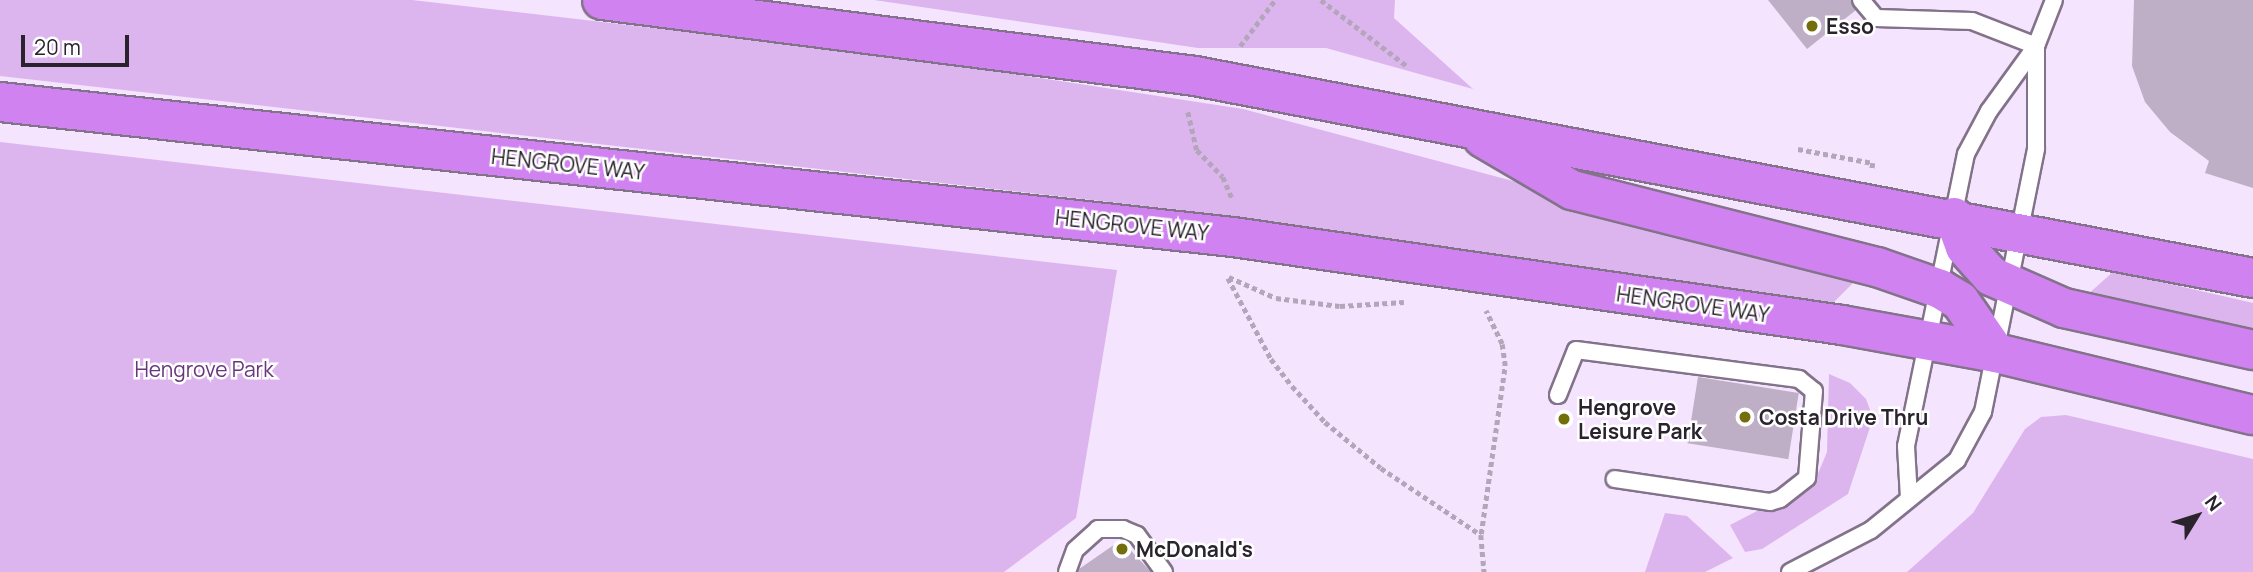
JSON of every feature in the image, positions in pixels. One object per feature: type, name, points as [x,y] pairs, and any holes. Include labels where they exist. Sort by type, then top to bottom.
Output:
[{"type":"highway","points":[[602,0],[1195,76],[1954,217],[2253,278]]},
{"type":"highway","name":"HENGROVE WAY","points":[[0,102],[1233,237],[1929,341],[1996,353],[2253,415]]},
{"type":"highway","points":[[1457,123],[1572,190],[1877,267],[1940,289],[1960,301],[1996,353]]},
{"type":"highway","points":[[1954,217],[1965,247],[1991,276],[2011,285],[2064,308],[2253,350]]},
{"type":"lane","points":[[1861,0],[1876,18],[1972,21],[2036,46]]},
{"type":"lane","points":[[1909,498],[1906,446],[1966,154],[1989,111],[2036,46],[2054,0]]},
{"type":"lane","points":[[1790,572],[1810,568],[1871,530],[1957,460],[1983,412],[2022,231],[2039,125],[2036,46]]},
{"type":"lane","points":[[1558,395],[1576,350],[1799,379],[1814,391],[1807,478],[1780,499],[1770,502],[1615,479]]},
{"type":"lane","points":[[1067,572],[1075,550],[1098,529],[1123,529],[1137,535],[1164,572]]},
{"type":"path","points":[[1237,48],[1258,29],[1275,0]]},
{"type":"path","points":[[1321,0],[1407,66]]},
{"type":"path","points":[[1195,76],[1187,118],[1197,149],[1223,177],[1234,204],[1233,237],[1225,275]]},
{"type":"path","points":[[1225,275],[1276,298],[1340,306],[1417,302]]},
{"type":"path","points":[[1225,275],[1238,287],[1271,359],[1325,422],[1480,535]]},
{"type":"path","points":[[1484,572],[1480,535],[1505,366],[1502,344],[1482,303],[1496,305]]},
{"type":"green space","points":[[0,0],[412,0],[904,57],[1243,109],[1862,274],[1833,303],[1214,214],[0,76]]},
{"type":"green space","points":[[874,0],[1395,0],[1394,18],[1473,89],[1326,48],[1198,48]]},
{"type":"green space","name":"Hengrove Park","points":[[0,142],[1117,270],[1076,518],[1004,572],[0,572]]},
{"type":"green space","points":[[2114,271],[2253,303],[2253,337],[2086,296]]},
{"type":"green space","points":[[1829,374],[1850,383],[1866,399],[1873,418],[1848,494],[1762,549],[1745,552],[1730,525],[1815,481],[1827,452]]},
{"type":"green space","points":[[2066,415],[2253,459],[2253,572],[1907,572],[1973,513],[2025,429],[2041,417]]},
{"type":"green space","points":[[1665,513],[1687,516],[1733,558],[1705,572],[1645,572]]},
{"type":"building","name":"Esso","points":[[1768,0],[1851,0],[1856,10],[1807,49]]},
{"type":"building","points":[[2134,0],[2253,0],[2253,188],[2205,173],[2209,161],[2170,132],[2145,102],[2132,66]]},
{"type":"building","name":"Costa Drive Thru","points":[[1698,377],[1799,393],[1788,459],[1688,443]]},
{"type":"building","name":"McDonald's","points":[[1121,540],[1151,572],[1078,572],[1079,569]]},
{"type":"place","name":"Esso","points":[[1812,26]]},
{"type":"place","name":"Costa Drive Thru","points":[[1745,417]]},
{"type":"place","name":"Hengrove Leisure Park","points":[[1564,419]]},
{"type":"place","name":"McDonald's","points":[[1122,549]]}]
